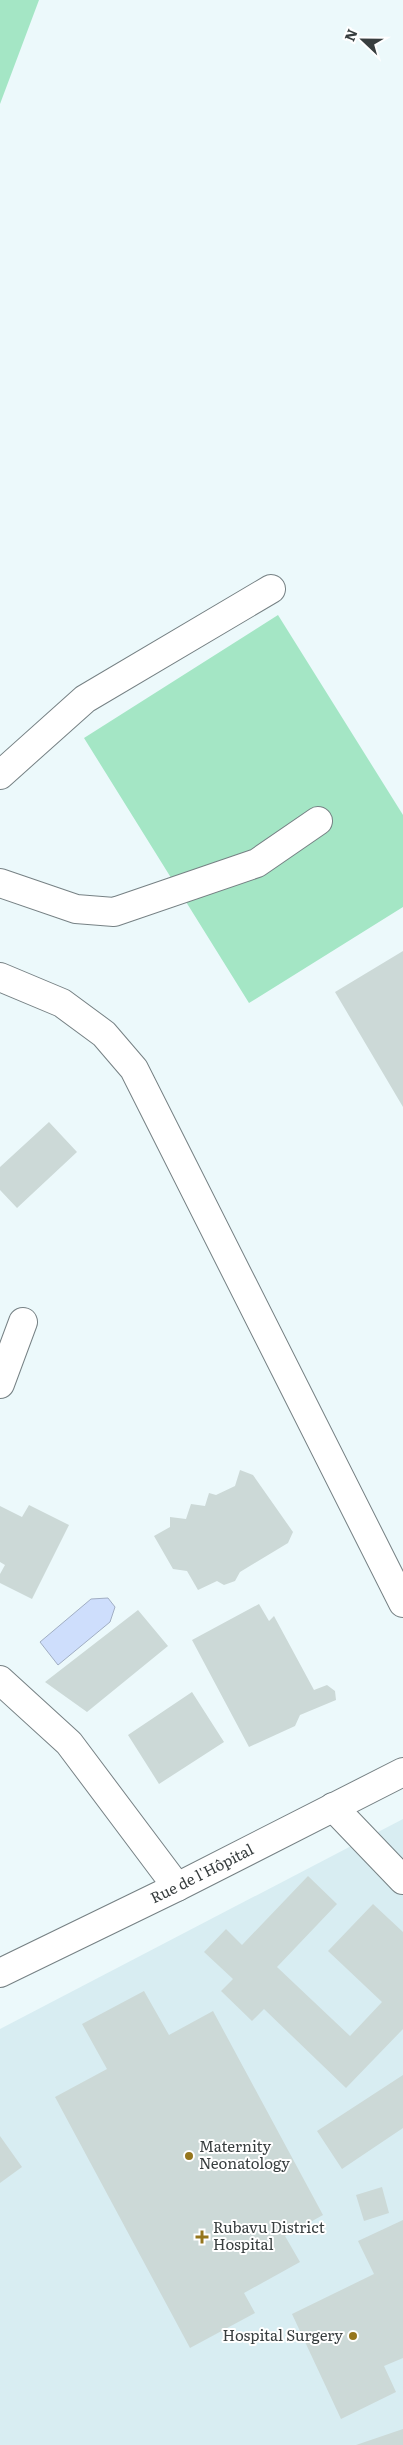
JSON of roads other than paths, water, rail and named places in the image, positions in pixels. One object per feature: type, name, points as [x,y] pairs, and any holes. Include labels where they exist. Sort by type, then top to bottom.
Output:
[{"type":"street","points":[[0,775],[85,699],[271,589]]},
{"type":"street","points":[[0,883],[76,909],[114,912],[258,863],[318,821]]},
{"type":"street","points":[[0,977],[62,1003],[104,1034],[134,1069],[403,1603]]},
{"type":"street","points":[[0,1384],[23,1322]]},
{"type":"street","points":[[0,1680],[69,1743],[176,1887]]},
{"type":"street","name":"Rue de l'Hôpital","points":[[0,1973],[176,1887],[403,1772]]},
{"type":"street","points":[[334,1808],[403,1880]]},
{"type":"water","points":[[108,1598],[115,1607],[110,1622],[58,1665],[40,1642],[91,1599]]},
{"type":"place","name":"Maternity Neonatology","points":[[189,2156]]},
{"type":"place","name":"Rubavu District Hospital","points":[[202,2237]]},
{"type":"place","name":"Hospital Surgery","points":[[353,2336]]}]
